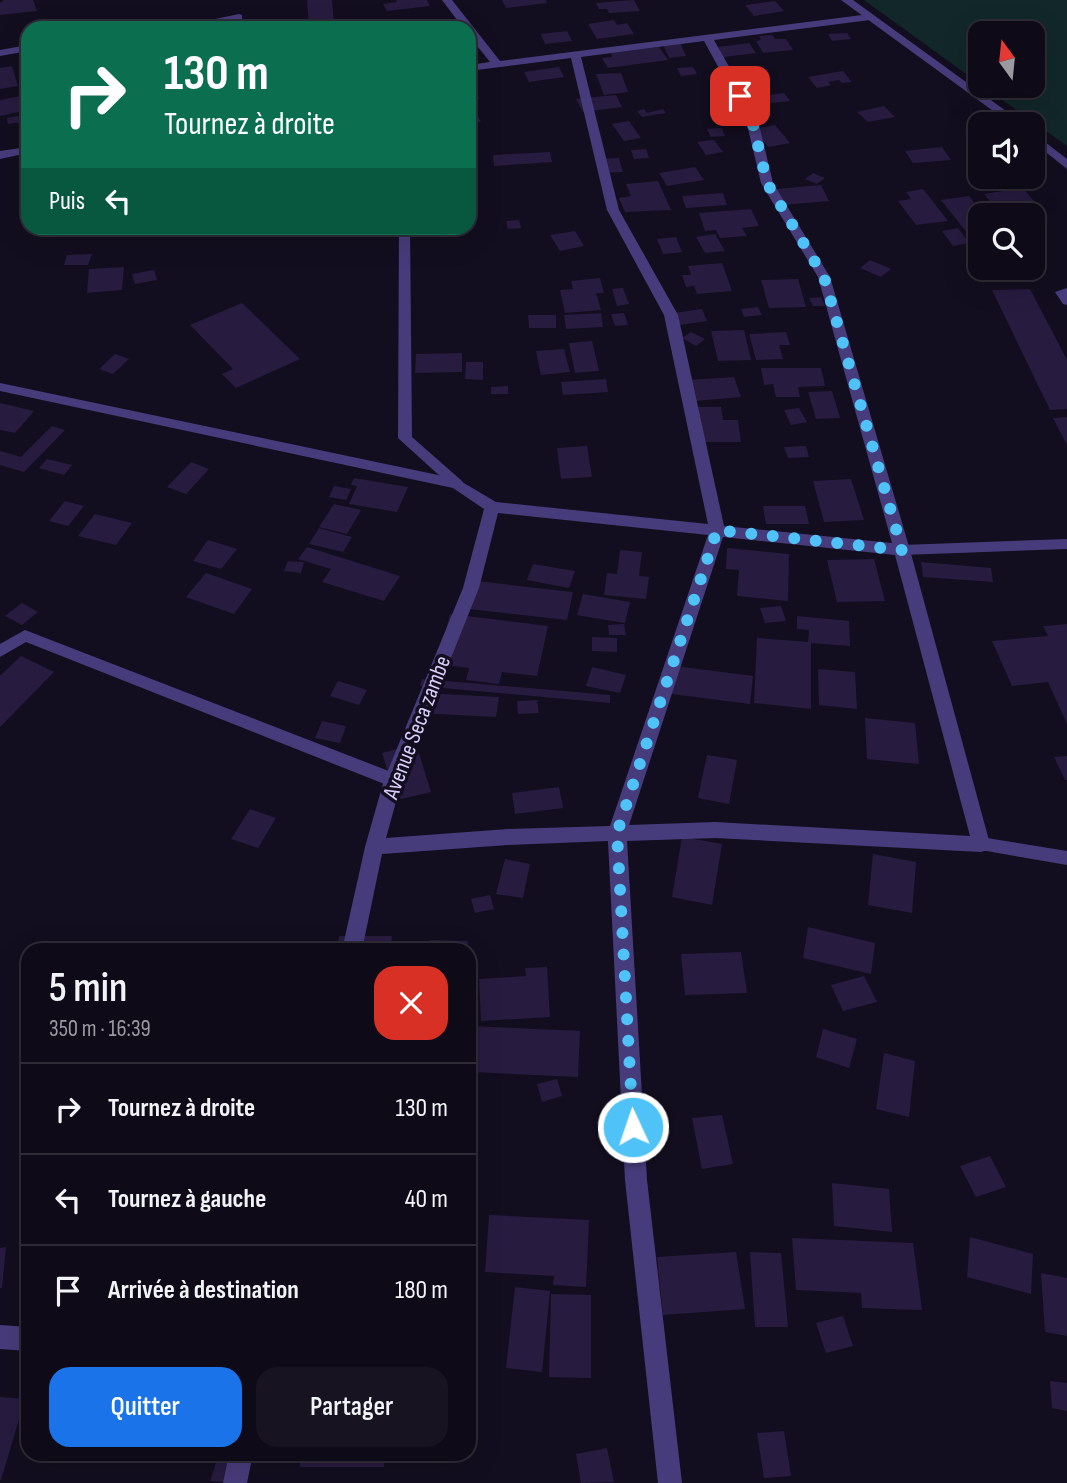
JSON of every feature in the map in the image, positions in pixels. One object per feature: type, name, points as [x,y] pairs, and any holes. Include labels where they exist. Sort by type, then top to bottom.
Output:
[{"type":"street","points":[[447,0],[464,21]]},
{"type":"street","points":[[846,0],[1001,112]]},
{"type":"street","points":[[476,67],[870,17]]},
{"type":"street","points":[[476,37],[496,63]]},
{"type":"street","points":[[374,847],[508,837],[715,830],[981,844],[902,550],[824,277],[767,183],[751,116],[707,37]]},
{"type":"street","points":[[0,53],[21,49]]},
{"type":"street","points":[[575,53],[613,210],[671,316],[717,530],[617,833],[636,1180],[670,1483]]},
{"type":"street","points":[[1045,146],[1067,165]]},
{"type":"street","points":[[0,155],[21,151]]},
{"type":"street","points":[[0,387],[457,484],[492,506],[902,550]]},
{"type":"street","name":"Avenue Seca zambe","points":[[353,943],[374,847],[393,780],[471,588],[492,506]]},
{"type":"street","points":[[0,1337],[21,1338]]},
{"type":"street","points":[[235,1483],[240,1461]]},
{"type":"lane","points":[[217,21],[239,17]]},
{"type":"lane","points":[[404,235],[405,438],[457,484]]},
{"type":"lane","points":[[1067,292],[1061,292],[1067,301]]},
{"type":"lane","points":[[902,550],[1067,544]]},
{"type":"lane","points":[[0,651],[25,636],[393,780]]},
{"type":"lane","points":[[981,844],[1067,859]]},
{"type":"green space","points":[[864,0],[1067,0],[1067,146],[1045,130],[1045,112],[1019,112],[1000,98],[1045,98],[1045,21],[968,21],[968,75]]},
{"type":"building","points":[[4,0],[33,0],[37,11],[0,15],[0,3]]},
{"type":"building","points":[[307,0],[332,0],[334,21],[309,21]]},
{"type":"building","points":[[396,0],[427,0],[430,6],[387,11],[383,4],[397,2]]},
{"type":"building","points":[[502,0],[546,0],[547,3],[506,8]]},
{"type":"building","points":[[634,0],[640,11],[609,13],[607,9],[599,9],[596,3]]},
{"type":"building","points":[[775,1],[784,11],[754,16],[745,5]]},
{"type":"building","points":[[614,20],[617,25],[627,23],[634,34],[597,39],[588,24]]},
{"type":"building","points":[[567,31],[572,41],[545,44],[541,34]]},
{"type":"building","points":[[847,33],[851,39],[832,41],[828,34]]},
{"type":"building","points":[[772,35],[775,39],[786,39],[793,50],[763,53],[756,41],[761,40],[759,36]]},
{"type":"building","points":[[680,42],[686,56],[669,58],[663,44]]},
{"type":"building","points":[[749,43],[756,53],[717,58],[712,51],[720,50],[718,47]]},
{"type":"building","points":[[659,47],[668,60],[608,68],[602,58],[612,57],[611,53]]},
{"type":"building","points":[[12,66],[18,86],[0,89],[0,68]]},
{"type":"building","points":[[559,67],[564,77],[529,82],[524,72]]},
{"type":"building","points":[[693,67],[697,74],[681,76],[677,68]]},
{"type":"building","points":[[843,71],[852,82],[842,83],[839,80],[817,88],[808,77]]},
{"type":"building","points":[[621,73],[628,92],[604,95],[596,74]]},
{"type":"building","points":[[784,93],[790,101],[770,103],[764,96]]},
{"type":"building","points":[[616,95],[622,107],[583,112],[576,99]]},
{"type":"building","points":[[21,96],[21,112],[0,116],[0,100]]},
{"type":"building","points":[[884,106],[895,117],[868,122],[857,112]]},
{"type":"building","points":[[644,109],[647,113],[663,109],[666,113],[642,117],[637,111]]},
{"type":"building","points":[[21,115],[21,122],[8,124],[7,118]]},
{"type":"building","points":[[629,121],[641,138],[624,141],[612,124]]},
{"type":"building","points":[[775,125],[790,143],[768,147],[758,134],[752,136],[748,130]]},
{"type":"building","points":[[722,128],[725,136],[711,137],[707,129]]},
{"type":"building","points":[[714,140],[723,152],[706,155],[697,142]]},
{"type":"building","points":[[942,147],[951,160],[913,163],[905,151]]},
{"type":"building","points":[[646,149],[649,158],[634,159],[631,150]]},
{"type":"building","points":[[550,152],[552,162],[494,166],[493,155]]},
{"type":"building","points":[[619,158],[623,172],[601,173],[597,159]]},
{"type":"building","points":[[695,167],[704,180],[667,186],[659,173]]},
{"type":"building","points":[[813,173],[825,178],[817,184],[805,179]]},
{"type":"building","points":[[658,181],[671,210],[625,212],[619,198],[631,196],[626,184]]},
{"type":"building","points":[[821,185],[829,201],[783,205],[776,189]]},
{"type":"building","points":[[923,189],[948,221],[916,225],[898,201],[911,199],[906,192]]},
{"type":"building","points":[[1024,189],[1036,203],[992,203],[984,194]]},
{"type":"building","points":[[723,193],[727,205],[686,208],[682,196]]},
{"type":"building","points":[[969,196],[975,203],[968,203],[968,234],[941,200]]},
{"type":"building","points":[[751,209],[759,226],[742,228],[747,236],[720,238],[716,230],[705,231],[699,213]]},
{"type":"building","points":[[519,220],[521,228],[508,229],[506,221]]},
{"type":"building","points":[[958,228],[968,243],[953,246],[942,231]]},
{"type":"building","points":[[575,231],[584,246],[560,251],[550,235]]},
{"type":"building","points":[[715,234],[725,251],[705,253],[696,237]]},
{"type":"building","points":[[676,237],[682,252],[663,254],[657,239]]},
{"type":"building","points":[[92,254],[88,265],[64,265],[67,255]]},
{"type":"building","points":[[870,260],[891,269],[881,277],[860,268]]},
{"type":"building","points":[[722,263],[732,291],[697,294],[694,286],[686,287],[682,275],[691,275],[688,266]]},
{"type":"building","points":[[124,267],[122,290],[87,293],[89,269]]},
{"type":"building","points":[[154,270],[157,280],[135,284],[132,274]]},
{"type":"building","points":[[600,278],[604,293],[596,293],[601,310],[565,313],[560,290],[573,289],[571,281]]},
{"type":"building","points":[[798,279],[806,307],[769,308],[761,280]]},
{"type":"building","points":[[623,288],[629,304],[617,306],[612,289]]},
{"type":"building","points":[[1030,289],[1067,360],[1067,409],[1050,410],[992,290]]},
{"type":"building","points":[[821,297],[825,306],[813,306],[809,298]]},
{"type":"building","points":[[242,303],[300,359],[236,388],[222,374],[233,369],[190,325]]},
{"type":"building","points":[[758,307],[762,315],[744,317],[741,309]]},
{"type":"building","points":[[702,309],[707,321],[680,325],[674,313]]},
{"type":"building","points":[[601,313],[603,327],[566,329],[564,315]]},
{"type":"building","points":[[624,313],[628,325],[615,326],[611,314]]},
{"type":"building","points":[[528,315],[556,315],[556,328],[529,328]]},
{"type":"building","points":[[744,330],[751,360],[718,361],[711,331]]},
{"type":"building","points":[[691,332],[705,339],[696,346],[682,338]]},
{"type":"building","points":[[786,332],[790,345],[779,345],[783,359],[756,360],[749,334]]},
{"type":"building","points":[[592,341],[599,371],[575,373],[569,343]]},
{"type":"building","points":[[564,349],[570,372],[541,375],[536,351]]},
{"type":"building","points":[[462,353],[462,372],[415,373],[416,354]]},
{"type":"building","points":[[115,354],[129,359],[113,374],[99,369]]},
{"type":"building","points":[[466,362],[483,362],[483,380],[465,379]]},
{"type":"building","points":[[761,368],[821,368],[825,386],[798,387],[800,397],[776,397],[773,384],[764,385]]},
{"type":"building","points":[[734,377],[741,397],[695,401],[689,380]]},
{"type":"building","points":[[606,379],[608,392],[563,395],[561,382]]},
{"type":"building","points":[[508,386],[508,394],[491,394],[491,387]]},
{"type":"building","points":[[832,391],[840,418],[816,419],[808,392]]},
{"type":"building","points":[[0,403],[34,411],[15,433],[0,430]]},
{"type":"building","points":[[688,407],[721,407],[723,420],[738,420],[741,442],[693,442]]},
{"type":"building","points":[[799,408],[807,422],[791,425],[784,410]]},
{"type":"building","points":[[1067,417],[1067,445],[1053,418]]},
{"type":"building","points":[[52,426],[65,430],[24,472],[0,465],[0,451],[21,457]]},
{"type":"building","points":[[587,446],[592,477],[561,479],[557,448]]},
{"type":"building","points":[[806,446],[809,457],[788,458],[784,447]]},
{"type":"building","points":[[47,459],[72,465],[64,475],[39,468]]},
{"type":"building","points":[[191,462],[209,469],[186,494],[167,487]]},
{"type":"building","points":[[354,478],[408,487],[397,512],[349,504],[357,486],[351,485]]},
{"type":"building","points":[[851,479],[864,520],[824,522],[813,481]]},
{"type":"building","points":[[334,486],[351,489],[346,500],[329,497]]},
{"type":"building","points":[[65,501],[84,506],[68,526],[49,521]]},
{"type":"building","points":[[334,504],[361,510],[347,534],[319,527]]},
{"type":"building","points":[[763,506],[805,506],[809,524],[766,524]]},
{"type":"building","points":[[95,514],[132,523],[116,545],[78,536]]},
{"type":"building","points":[[319,528],[352,537],[343,552],[309,544]]},
{"type":"building","points":[[208,540],[237,549],[221,569],[193,561]]},
{"type":"building","points":[[307,547],[400,576],[384,601],[322,582],[331,569],[298,559]]},
{"type":"building","points":[[727,548],[789,554],[788,601],[737,596],[739,570],[726,569]]},
{"type":"building","points":[[620,550],[642,552],[639,576],[649,577],[646,599],[604,595],[607,573],[617,574]]},
{"type":"building","points":[[874,559],[885,601],[837,602],[827,560]]},
{"type":"building","points":[[288,561],[304,562],[301,573],[284,571]]},
{"type":"building","points":[[921,562],[991,568],[993,582],[923,577]]},
{"type":"building","points":[[533,564],[575,571],[569,588],[527,580]]},
{"type":"building","points":[[206,573],[252,589],[234,614],[186,597]]},
{"type":"building","points":[[467,580],[573,592],[567,620],[460,608]]},
{"type":"building","points":[[583,594],[630,602],[625,623],[577,615]]},
{"type":"building","points":[[22,603],[38,612],[22,625],[5,616]]},
{"type":"building","points":[[781,606],[786,621],[765,623],[760,608]]},
{"type":"building","points":[[450,614],[548,626],[537,676],[502,672],[499,684],[466,680],[469,668],[437,664]]},
{"type":"building","points":[[797,616],[849,621],[850,646],[811,643],[811,709],[754,703],[757,638],[808,642],[809,630],[797,629]]},
{"type":"building","points":[[624,624],[626,635],[609,635],[608,625]]},
{"type":"building","points":[[1067,624],[1067,724],[1048,682],[1012,686],[992,641],[1048,636],[1043,626]]},
{"type":"building","points":[[592,637],[617,638],[617,652],[592,651]]},
{"type":"building","points":[[21,656],[54,672],[0,727],[0,676]]},
{"type":"building","points":[[667,665],[753,676],[750,704],[664,693]]},
{"type":"building","points":[[592,667],[626,675],[620,693],[586,686]]},
{"type":"building","points":[[818,669],[855,672],[857,709],[819,705]]},
{"type":"building","points":[[422,679],[610,695],[610,703],[420,686]]},
{"type":"building","points":[[338,681],[367,690],[359,705],[330,696]]},
{"type":"building","points":[[424,693],[499,697],[496,717],[420,713]]},
{"type":"building","points":[[537,700],[539,713],[518,714],[517,701]]},
{"type":"building","points":[[865,718],[915,723],[919,764],[867,759]]},
{"type":"building","points":[[322,721],[346,726],[340,743],[315,738]]},
{"type":"building","points":[[416,744],[431,792],[397,800],[382,753]]},
{"type":"building","points":[[707,755],[737,760],[729,804],[698,798]]},
{"type":"building","points":[[1067,756],[1067,780],[1065,780],[1054,757]]},
{"type":"building","points":[[559,787],[563,808],[515,814],[512,793]]},
{"type":"building","points":[[250,809],[276,818],[258,848],[231,839]]},
{"type":"building","points":[[682,837],[722,844],[712,905],[672,897]]},
{"type":"building","points":[[873,854],[916,862],[912,913],[868,905]]},
{"type":"building","points":[[505,859],[530,864],[523,898],[496,894]]},
{"type":"building","points":[[490,895],[494,909],[475,913],[471,899]]},
{"type":"building","points":[[808,927],[875,943],[871,974],[803,958]]},
{"type":"building","points":[[339,936],[392,936],[392,943],[338,943]]},
{"type":"building","points":[[430,940],[468,941],[468,943],[430,943]]},
{"type":"building","points":[[741,952],[747,993],[685,995],[681,954]]},
{"type":"building","points":[[547,967],[550,1017],[481,1021],[479,979],[526,976],[525,968]]},
{"type":"building","points":[[864,976],[877,1002],[843,1011],[831,985]]},
{"type":"building","points":[[476,1026],[580,1031],[578,1077],[476,1072]]},
{"type":"building","points":[[823,1029],[857,1039],[849,1068],[816,1057]]},
{"type":"building","points":[[884,1053],[915,1061],[909,1117],[876,1109]]},
{"type":"building","points":[[557,1079],[562,1096],[542,1102],[537,1084]]},
{"type":"building","points":[[722,1115],[733,1164],[702,1169],[692,1118]]},
{"type":"building","points":[[990,1156],[1006,1187],[976,1197],[960,1166]]},
{"type":"building","points":[[832,1183],[889,1189],[892,1232],[834,1226]]},
{"type":"building","points":[[489,1215],[589,1220],[586,1287],[553,1285],[554,1276],[485,1272]]},
{"type":"building","points":[[970,1237],[1033,1254],[1031,1294],[967,1277]]},
{"type":"building","points":[[792,1238],[913,1243],[922,1310],[862,1308],[861,1293],[796,1290]]},
{"type":"building","points":[[6,1247],[2,1288],[0,1288],[0,1248]]},
{"type":"building","points":[[736,1252],[745,1309],[663,1315],[657,1257]]},
{"type":"building","points":[[750,1252],[781,1253],[788,1327],[755,1327]]},
{"type":"building","points":[[1041,1273],[1067,1278],[1067,1336],[1045,1332]]},
{"type":"building","points":[[515,1287],[550,1291],[542,1372],[506,1368]]},
{"type":"building","points":[[551,1294],[591,1295],[591,1378],[549,1377]]},
{"type":"building","points":[[843,1316],[853,1346],[826,1353],[816,1323]]},
{"type":"building","points":[[1050,1381],[1067,1383],[1067,1411],[1052,1408]]},
{"type":"building","points":[[0,1397],[21,1399],[21,1412],[0,1480]]},
{"type":"building","points":[[784,1431],[791,1476],[764,1478],[757,1433]]},
{"type":"building","points":[[607,1448],[614,1482],[581,1483],[576,1454]]},
{"type":"building","points":[[217,1461],[241,1461],[241,1483],[210,1481]]},
{"type":"building","points":[[300,1461],[384,1461],[384,1467],[300,1467]]},
{"type":"route","points":[[633,1127],[617,833],[717,530],[902,550],[824,277],[767,183],[751,116],[740,96]]}]
